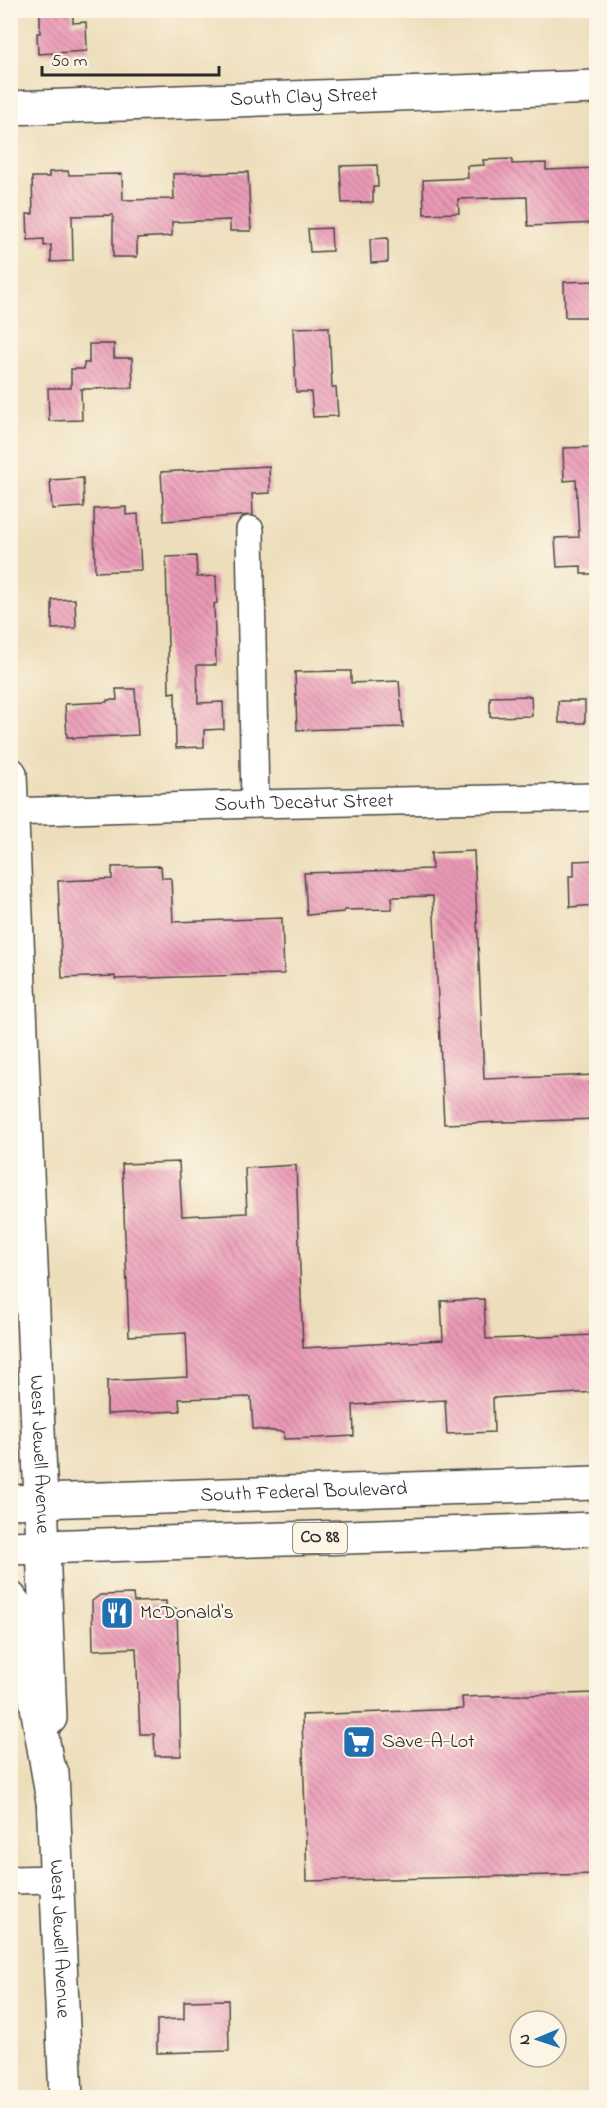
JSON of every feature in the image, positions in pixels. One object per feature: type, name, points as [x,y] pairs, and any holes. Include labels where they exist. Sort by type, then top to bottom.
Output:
[{"type":"main road","name":"South Clay Street","points":[[10,108],[597,87]]},
{"type":"main road","name":"West Jewell Avenue","points":[[10,774],[26,1502],[43,1547],[66,2097]]},
{"type":"main road","name":"South Federal Boulevard","points":[[26,1502],[597,1483]]},
{"type":"main road","name":"CO 88","points":[[10,1548],[597,1529]]},
{"type":"main road","points":[[10,1598],[20,1612],[27,1641],[53,1801]]},
{"type":"street","points":[[250,530],[255,804]]},
{"type":"street","name":"South Decatur Street","points":[[11,812],[597,797]]},
{"type":"street","points":[[10,1880],[57,1879]]},
{"type":"building","points":[[40,10],[73,10],[73,23],[86,22],[87,51],[38,54],[37,33],[40,33]]},
{"type":"building","points":[[512,159],[512,164],[546,163],[546,170],[597,168],[597,223],[528,226],[527,197],[458,199],[459,213],[424,214],[423,180],[468,178],[467,166],[484,165],[483,160]]},
{"type":"building","points":[[377,165],[378,187],[373,187],[373,202],[342,203],[340,166]]},
{"type":"building","points":[[68,171],[69,175],[122,174],[123,200],[174,199],[173,174],[248,172],[251,231],[230,231],[230,220],[172,222],[172,236],[137,238],[137,257],[113,257],[113,215],[72,216],[73,261],[51,262],[51,245],[44,246],[44,239],[28,240],[27,214],[33,214],[32,177],[49,177],[49,172]]},
{"type":"building","points":[[331,228],[332,251],[310,252],[308,229]]},
{"type":"building","points":[[388,238],[388,262],[371,263],[370,239]]},
{"type":"building","points":[[597,281],[597,317],[565,317],[564,282]]},
{"type":"building","points":[[329,327],[332,387],[336,387],[338,416],[313,417],[311,392],[296,392],[293,328]]},
{"type":"building","points":[[89,344],[114,344],[114,358],[132,358],[133,388],[81,389],[82,420],[49,421],[48,388],[71,388],[71,369],[84,369],[84,363],[89,363]]},
{"type":"building","points":[[597,447],[597,574],[581,574],[581,566],[557,567],[555,538],[579,537],[576,480],[564,481],[563,448]]},
{"type":"building","points":[[269,466],[270,493],[252,494],[253,515],[164,521],[161,472]]},
{"type":"building","points":[[83,478],[84,507],[52,509],[50,480]]},
{"type":"building","points":[[126,507],[126,515],[138,514],[141,570],[95,572],[94,509]]},
{"type":"building","points":[[196,556],[197,577],[216,576],[217,603],[214,604],[216,665],[197,665],[198,703],[223,702],[224,729],[204,730],[204,747],[176,748],[175,692],[169,693],[166,557]]},
{"type":"building","points":[[75,599],[76,628],[52,629],[52,600]]},
{"type":"building","points":[[351,671],[351,683],[399,681],[403,727],[297,730],[295,672]]},
{"type":"building","points":[[116,689],[135,689],[138,735],[67,737],[65,704],[117,700]]},
{"type":"building","points":[[531,696],[532,716],[490,717],[490,697]]},
{"type":"building","points":[[558,701],[585,701],[585,723],[559,723]]},
{"type":"building","points":[[474,851],[484,1079],[597,1075],[597,1119],[444,1124],[433,896],[392,897],[392,909],[344,910],[344,912],[307,915],[304,873],[432,869],[431,853]]},
{"type":"building","points":[[597,860],[597,905],[570,907],[569,876],[574,876],[574,861]]},
{"type":"building","points":[[161,866],[162,878],[171,878],[173,922],[282,918],[284,974],[115,979],[115,976],[62,978],[58,881],[112,879],[112,867]]},
{"type":"building","points":[[179,1162],[182,1216],[247,1213],[245,1168],[296,1165],[303,1348],[443,1340],[441,1301],[484,1299],[486,1339],[597,1335],[597,1392],[493,1398],[494,1432],[447,1434],[445,1400],[353,1405],[354,1436],[318,1438],[284,1439],[284,1432],[253,1429],[251,1397],[179,1399],[180,1411],[107,1414],[107,1381],[188,1377],[186,1333],[129,1336],[122,1164]]},
{"type":"building","points":[[133,1594],[134,1602],[166,1601],[166,1609],[177,1609],[181,1756],[155,1756],[154,1734],[140,1734],[136,1648],[93,1650],[92,1601],[100,1595]]},
{"type":"building","points":[[597,1693],[597,1874],[307,1881],[302,1715],[463,1709],[462,1697]]},
{"type":"building","points":[[228,2000],[229,2051],[157,2053],[157,2020],[184,2019],[184,2001]]},
{"type":"place","name":"McDonald's","points":[[117,1613]]},
{"type":"place","name":"Save-A-Lot","points":[[359,1742]]}]
